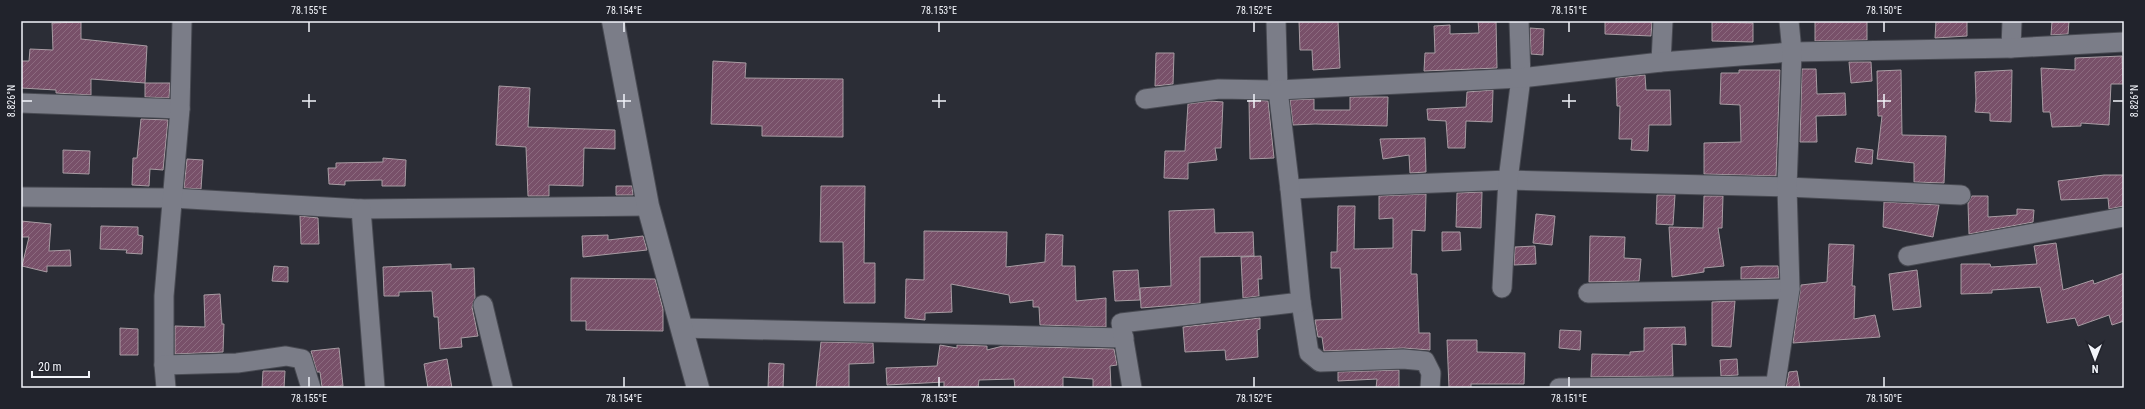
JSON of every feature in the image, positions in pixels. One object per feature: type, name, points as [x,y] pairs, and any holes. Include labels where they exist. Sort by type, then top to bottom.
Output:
[{"type":"street","points":[[166,388],[164,365],[164,296],[180,109],[182,21],[177,21]]},
{"type":"street","points":[[613,21],[648,206],[698,388]]},
{"type":"street","points":[[1276,21],[1278,90],[1290,189],[1301,302],[1309,352],[1320,362],[1403,359],[1425,361],[1431,373],[1430,388]]},
{"type":"street","points":[[1502,288],[1508,180],[1521,78],[1519,21]]},
{"type":"street","points":[[1662,62],[1664,21]]},
{"type":"street","points":[[1559,388],[1775,387],[1790,289],[1787,187],[1792,52],[1789,21]]},
{"type":"street","points":[[2011,48],[2012,21]]},
{"type":"street","points":[[1145,99],[1219,89],[1278,90],[1521,78],[1662,62],[1792,52],[2011,48],[2124,42]]},
{"type":"street","points":[[21,103],[180,109]]},
{"type":"street","points":[[1290,189],[1508,180],[1787,187],[1961,195]]},
{"type":"street","points":[[21,197],[172,198],[361,209],[648,206]]},
{"type":"street","points":[[361,209],[375,388]]},
{"type":"street","points":[[1908,256],[2124,217]]},
{"type":"street","points":[[1588,293],[1790,289]]},
{"type":"street","points":[[1132,388],[1122,323],[1301,302]]},
{"type":"street","points":[[483,305],[503,388]]},
{"type":"street","points":[[681,328],[1124,338]]},
{"type":"street","points":[[164,365],[237,363],[286,356],[302,359],[311,388]]},
{"type":"building","points":[[1299,21],[1338,21],[1340,68],[1313,70],[1312,50],[1300,50]]},
{"type":"building","points":[[1478,21],[1496,21],[1497,68],[1424,71],[1425,53],[1435,53],[1434,26],[1450,25],[1450,34],[1479,33]]},
{"type":"building","points":[[1605,21],[1652,21],[1651,36],[1605,34]]},
{"type":"building","points":[[1815,21],[1867,21],[1867,40],[1815,41]]},
{"type":"building","points":[[1936,21],[1967,21],[1967,36],[1935,38]]},
{"type":"building","points":[[2052,21],[2069,21],[2068,34],[2051,35]]},
{"type":"building","points":[[81,22],[81,39],[147,46],[145,83],[91,79],[91,95],[56,93],[56,90],[21,88],[21,61],[29,61],[30,49],[53,50],[52,23]]},
{"type":"building","points":[[1712,22],[1753,23],[1753,42],[1712,41]]},
{"type":"building","points":[[1530,28],[1544,29],[1543,55],[1531,54]]},
{"type":"building","points":[[1156,53],[1174,53],[1173,84],[1155,86]]},
{"type":"building","points":[[2122,56],[2123,84],[2111,84],[2109,125],[2081,123],[2081,126],[2052,127],[2050,112],[2043,112],[2041,68],[2075,70],[2075,58]]},
{"type":"building","points":[[713,61],[746,63],[745,78],[843,79],[843,137],[762,136],[762,126],[711,124]]},
{"type":"building","points":[[1849,62],[1871,62],[1872,81],[1851,83]]},
{"type":"building","points":[[1802,69],[1816,69],[1817,94],[1845,93],[1846,115],[1816,116],[1817,142],[1800,142]]},
{"type":"building","points":[[1739,70],[1780,70],[1776,176],[1704,174],[1704,143],[1741,142],[1740,105],[1720,104],[1721,73],[1739,73]]},
{"type":"building","points":[[1901,70],[1902,135],[1946,136],[1944,183],[1914,182],[1914,163],[1877,159],[1882,116],[1878,116],[1877,71]]},
{"type":"building","points":[[2012,70],[2011,122],[1990,121],[1990,113],[1975,112],[1975,72]]},
{"type":"building","points":[[1645,75],[1646,90],[1670,90],[1671,125],[1649,125],[1648,151],[1631,150],[1632,139],[1619,139],[1620,106],[1617,106],[1616,78]]},
{"type":"building","points":[[145,83],[170,83],[169,98],[145,97]]},
{"type":"building","points":[[499,86],[530,88],[528,127],[615,130],[615,149],[584,148],[583,186],[549,185],[549,196],[528,196],[526,147],[496,145]]},
{"type":"building","points":[[1493,90],[1492,122],[1466,121],[1465,148],[1448,148],[1446,121],[1428,120],[1427,109],[1466,107],[1467,92]]},
{"type":"building","points":[[1350,97],[1388,97],[1387,126],[1315,124],[1293,125],[1290,100],[1314,99],[1314,110],[1350,110]]},
{"type":"building","points":[[1249,100],[1268,101],[1274,158],[1250,159]]},
{"type":"building","points":[[1210,101],[1223,102],[1221,148],[1215,148],[1217,160],[1188,163],[1188,179],[1164,178],[1165,151],[1185,151],[1188,104]]},
{"type":"building","points":[[141,119],[168,120],[163,170],[150,169],[149,186],[132,185],[133,158],[137,158]]},
{"type":"building","points":[[1425,138],[1426,172],[1410,173],[1409,155],[1383,159],[1380,139]]},
{"type":"building","points":[[1857,148],[1873,150],[1872,164],[1855,162]]},
{"type":"building","points":[[63,150],[90,151],[89,174],[63,173]]},
{"type":"building","points":[[383,158],[406,160],[405,186],[382,186],[382,180],[345,181],[345,185],[329,184],[328,168],[336,168],[336,163],[383,162]]},
{"type":"building","points":[[187,159],[203,160],[201,189],[184,188]]},
{"type":"building","points":[[2104,175],[2124,175],[2124,206],[2109,209],[2108,198],[2061,200],[2058,181]]},
{"type":"building","points":[[616,186],[632,186],[633,195],[616,195]]},
{"type":"building","points":[[821,186],[865,186],[864,263],[875,263],[875,303],[844,303],[843,242],[820,242]]},
{"type":"building","points":[[1482,192],[1481,228],[1456,227],[1457,193]]},
{"type":"building","points":[[1426,194],[1425,231],[1412,230],[1411,274],[1417,274],[1419,333],[1430,333],[1430,350],[1403,348],[1324,351],[1322,337],[1318,337],[1315,320],[1342,319],[1340,268],[1331,268],[1331,252],[1337,252],[1338,206],[1355,206],[1354,249],[1393,248],[1393,218],[1379,219],[1379,196]]},
{"type":"building","points":[[1657,195],[1675,195],[1673,225],[1656,224]]},
{"type":"building","points":[[1704,196],[1723,196],[1722,228],[1718,228],[1724,266],[1704,268],[1704,272],[1672,277],[1669,227],[1703,228]]},
{"type":"building","points":[[1972,196],[1988,196],[1988,217],[2017,215],[2017,209],[2034,210],[2033,222],[1969,234],[1968,203]]},
{"type":"building","points":[[1884,202],[1939,205],[1933,237],[1883,227]]},
{"type":"building","points":[[1214,209],[1215,233],[1253,232],[1254,256],[1200,257],[1200,303],[1141,308],[1140,288],[1171,286],[1169,211]]},
{"type":"building","points":[[1536,214],[1555,216],[1552,245],[1533,243]]},
{"type":"building","points":[[300,216],[318,218],[319,244],[301,244]]},
{"type":"building","points":[[21,221],[51,224],[49,251],[70,250],[71,266],[47,266],[47,272],[22,266],[29,237],[21,237]]},
{"type":"building","points":[[101,226],[138,227],[138,235],[143,236],[142,254],[126,253],[127,250],[100,249]]},
{"type":"building","points":[[924,231],[1007,232],[1006,267],[1045,262],[1046,234],[1063,235],[1062,266],[1075,266],[1076,301],[1106,298],[1106,327],[1040,325],[1039,307],[1033,307],[1033,300],[1010,303],[1009,295],[951,284],[952,312],[925,313],[925,320],[905,318],[906,279],[924,280]]},
{"type":"building","points":[[1442,232],[1460,232],[1461,250],[1442,251]]},
{"type":"building","points":[[608,235],[608,240],[643,236],[647,250],[583,257],[582,236]]},
{"type":"building","points":[[1590,236],[1625,237],[1624,258],[1641,259],[1639,281],[1589,282]]},
{"type":"building","points":[[2056,243],[2063,290],[2093,280],[2094,284],[2124,273],[2124,321],[2112,325],[2109,315],[2078,326],[2075,318],[2047,323],[2040,287],[1992,290],[1992,293],[1961,294],[1961,264],[1990,264],[1991,267],[2037,264],[2034,246]]},
{"type":"building","points":[[1829,244],[1854,245],[1852,286],[1855,286],[1854,319],[1875,315],[1880,337],[1793,343],[1801,285],[1827,282]]},
{"type":"building","points":[[1535,246],[1536,264],[1514,265],[1515,247]]},
{"type":"building","points":[[1261,256],[1262,279],[1258,279],[1259,296],[1243,298],[1241,257]]},
{"type":"building","points":[[451,264],[451,269],[474,268],[475,298],[472,307],[478,336],[461,338],[462,347],[440,349],[438,317],[434,317],[432,291],[399,292],[399,296],[384,296],[383,267]]},
{"type":"building","points":[[274,266],[288,267],[288,282],[272,281]]},
{"type":"building","points":[[1778,266],[1779,278],[1741,279],[1741,267]]},
{"type":"building","points":[[1138,270],[1140,300],[1115,301],[1113,271]]},
{"type":"building","points":[[1917,270],[1921,307],[1893,310],[1889,274]]},
{"type":"building","points":[[571,278],[655,279],[663,309],[663,331],[586,330],[586,321],[571,321]]},
{"type":"building","points":[[220,294],[222,324],[224,324],[223,352],[175,354],[175,326],[205,327],[204,295]]},
{"type":"building","points":[[1735,301],[1731,347],[1712,346],[1712,302]]},
{"type":"building","points":[[1260,318],[1260,329],[1257,330],[1258,357],[1226,360],[1225,350],[1185,352],[1183,327]]},
{"type":"building","points":[[1685,327],[1686,345],[1672,344],[1673,376],[1591,377],[1592,354],[1630,355],[1630,352],[1644,351],[1644,328]]},
{"type":"building","points":[[120,328],[138,329],[138,355],[120,355]]},
{"type":"building","points":[[1560,330],[1581,331],[1580,350],[1559,348]]},
{"type":"building","points":[[1447,340],[1477,340],[1477,352],[1525,353],[1524,384],[1471,384],[1471,388],[1449,388]]},
{"type":"building","points":[[821,342],[873,343],[874,363],[849,364],[849,388],[816,388]]},
{"type":"building","points":[[940,345],[957,348],[957,345],[987,346],[987,350],[1003,346],[1114,349],[1117,365],[1110,366],[1111,388],[1093,388],[1093,379],[1063,377],[1063,388],[1015,388],[1014,379],[979,380],[978,388],[944,388],[944,382],[887,385],[886,368],[937,366]]},
{"type":"building","points":[[339,348],[343,386],[322,387],[320,372],[317,372],[311,351]]},
{"type":"building","points":[[447,359],[452,388],[428,388],[424,364]]},
{"type":"building","points":[[1737,359],[1738,375],[1721,376],[1720,360]]},
{"type":"building","points":[[769,363],[784,364],[783,388],[768,388]]},
{"type":"building","points":[[1399,370],[1399,388],[1376,388],[1377,379],[1338,381],[1338,372]]},
{"type":"building","points":[[263,371],[285,371],[284,388],[262,388]]},
{"type":"building","points":[[1797,371],[1800,388],[1786,388],[1789,372]]}]
